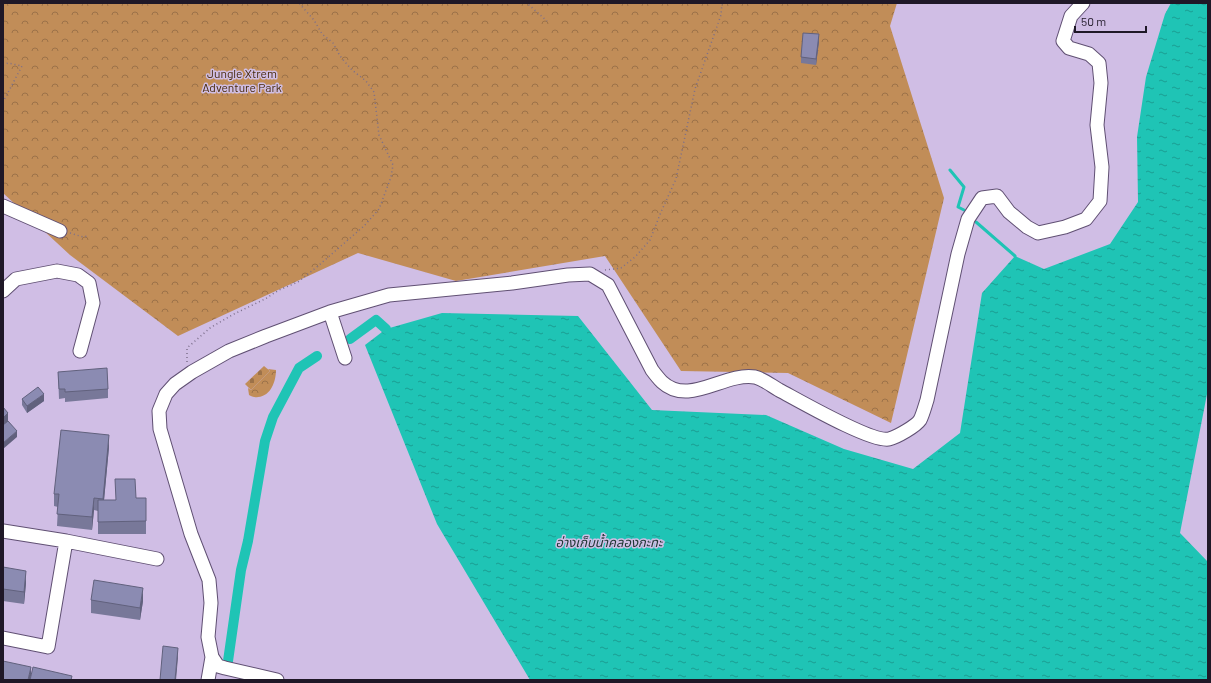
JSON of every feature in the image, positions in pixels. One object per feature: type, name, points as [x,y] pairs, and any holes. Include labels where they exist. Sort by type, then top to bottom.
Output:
[{"type":"street","points":[[208,680],[212,657],[208,637],[210,604],[209,580],[191,534],[160,429],[159,411],[166,394],[175,384],[229,351],[330,312],[389,295],[512,283],[568,275],[590,274],[608,285],[652,370],[662,382],[674,389],[692,391],[713,386],[735,378],[756,378],[857,431],[877,439],[889,439],[904,432],[919,421],[927,400],[960,247],[968,218],[982,198],[997,196],[1009,212],[1027,227],[1038,232],[1065,227],[1086,219],[1100,201],[1102,167],[1097,125],[1101,82],[1099,63],[1089,54],[1069,48],[1063,41],[1071,16],[1082,3]]},
{"type":"street","points":[[3,206],[60,231]]},
{"type":"street","points":[[3,290],[16,279],[57,271],[78,275],[89,283],[93,303],[80,351]]},
{"type":"street","points":[[330,312],[345,358]]},
{"type":"street","points":[[3,531],[66,541],[157,559]]},
{"type":"street","points":[[3,638],[48,647],[66,541]]},
{"type":"street","points":[[212,657],[218,666],[277,680]]},
{"type":"path","points":[[187,376],[187,348],[210,328],[279,290],[298,282],[318,266],[364,226],[379,209],[392,177],[393,165],[379,135],[374,92],[366,81],[352,70],[340,56],[333,43],[322,34],[314,20],[299,3]]},
{"type":"path","points":[[525,3],[546,21]]},
{"type":"path","points":[[590,274],[621,268],[635,257],[650,240],[676,179],[695,89],[721,15],[722,3]]},
{"type":"path","points":[[3,65],[8,63],[22,66],[3,102]]},
{"type":"path","points":[[60,231],[83,237],[88,236]]},
{"type":"green space","name":"Jungle Xtrem Adventure Park","points":[[3,3],[897,3],[890,26],[944,198],[891,423],[788,373],[681,371],[605,256],[456,281],[358,253],[178,336],[70,255],[3,193]]},
{"type":"green space","points":[[264,366],[270,371],[251,390],[245,384]]},
{"type":"green space","points":[[268,369],[276,370],[272,387],[263,396],[253,397],[249,395],[248,388],[251,390],[270,371]]},
{"type":"water","name":"อ่างเก็บน้ำคลองกะทะ","points":[[1171,3],[1208,3],[1208,389],[1180,533],[1208,562],[1208,680],[530,680],[437,524],[365,345],[386,329],[442,313],[578,316],[652,410],[766,415],[844,449],[913,469],[960,433],[982,293],[1015,256],[1044,269],[1110,244],[1138,202],[1137,137],[1146,77],[1165,14]]},
{"type":"building","points":[[803,33],[819,34],[816,59],[801,57]]},
{"type":"building","points":[[107,368],[108,389],[65,392],[65,389],[59,389],[58,372]]},
{"type":"building","points":[[38,387],[44,394],[27,406],[22,399]]},
{"type":"building","points":[[3,407],[8,413],[3,418]]},
{"type":"building","points":[[8,421],[17,431],[3,443],[3,425]]},
{"type":"building","points":[[61,430],[109,435],[103,499],[94,498],[92,517],[57,514],[59,494],[54,494]]},
{"type":"building","points":[[115,479],[135,479],[136,498],[146,498],[146,521],[98,522],[98,500],[116,500]]},
{"type":"building","points":[[3,567],[26,571],[24,592],[3,589]]},
{"type":"building","points":[[94,580],[143,588],[140,608],[91,600]]},
{"type":"building","points":[[163,646],[178,648],[175,680],[160,680]]},
{"type":"building","points":[[3,661],[31,667],[28,680],[3,680]]},
{"type":"building","points":[[33,667],[72,676],[71,680],[30,680]]},
{"type":"waterway","points":[[950,170],[964,187],[958,207],[964,210]]},
{"type":"waterway","points":[[976,222],[1015,256]]},
{"type":"waterway","points":[[350,339],[376,320],[386,329]]},
{"type":"waterway","points":[[228,661],[241,570],[248,541],[265,441],[273,417],[299,368],[317,356]]}]
